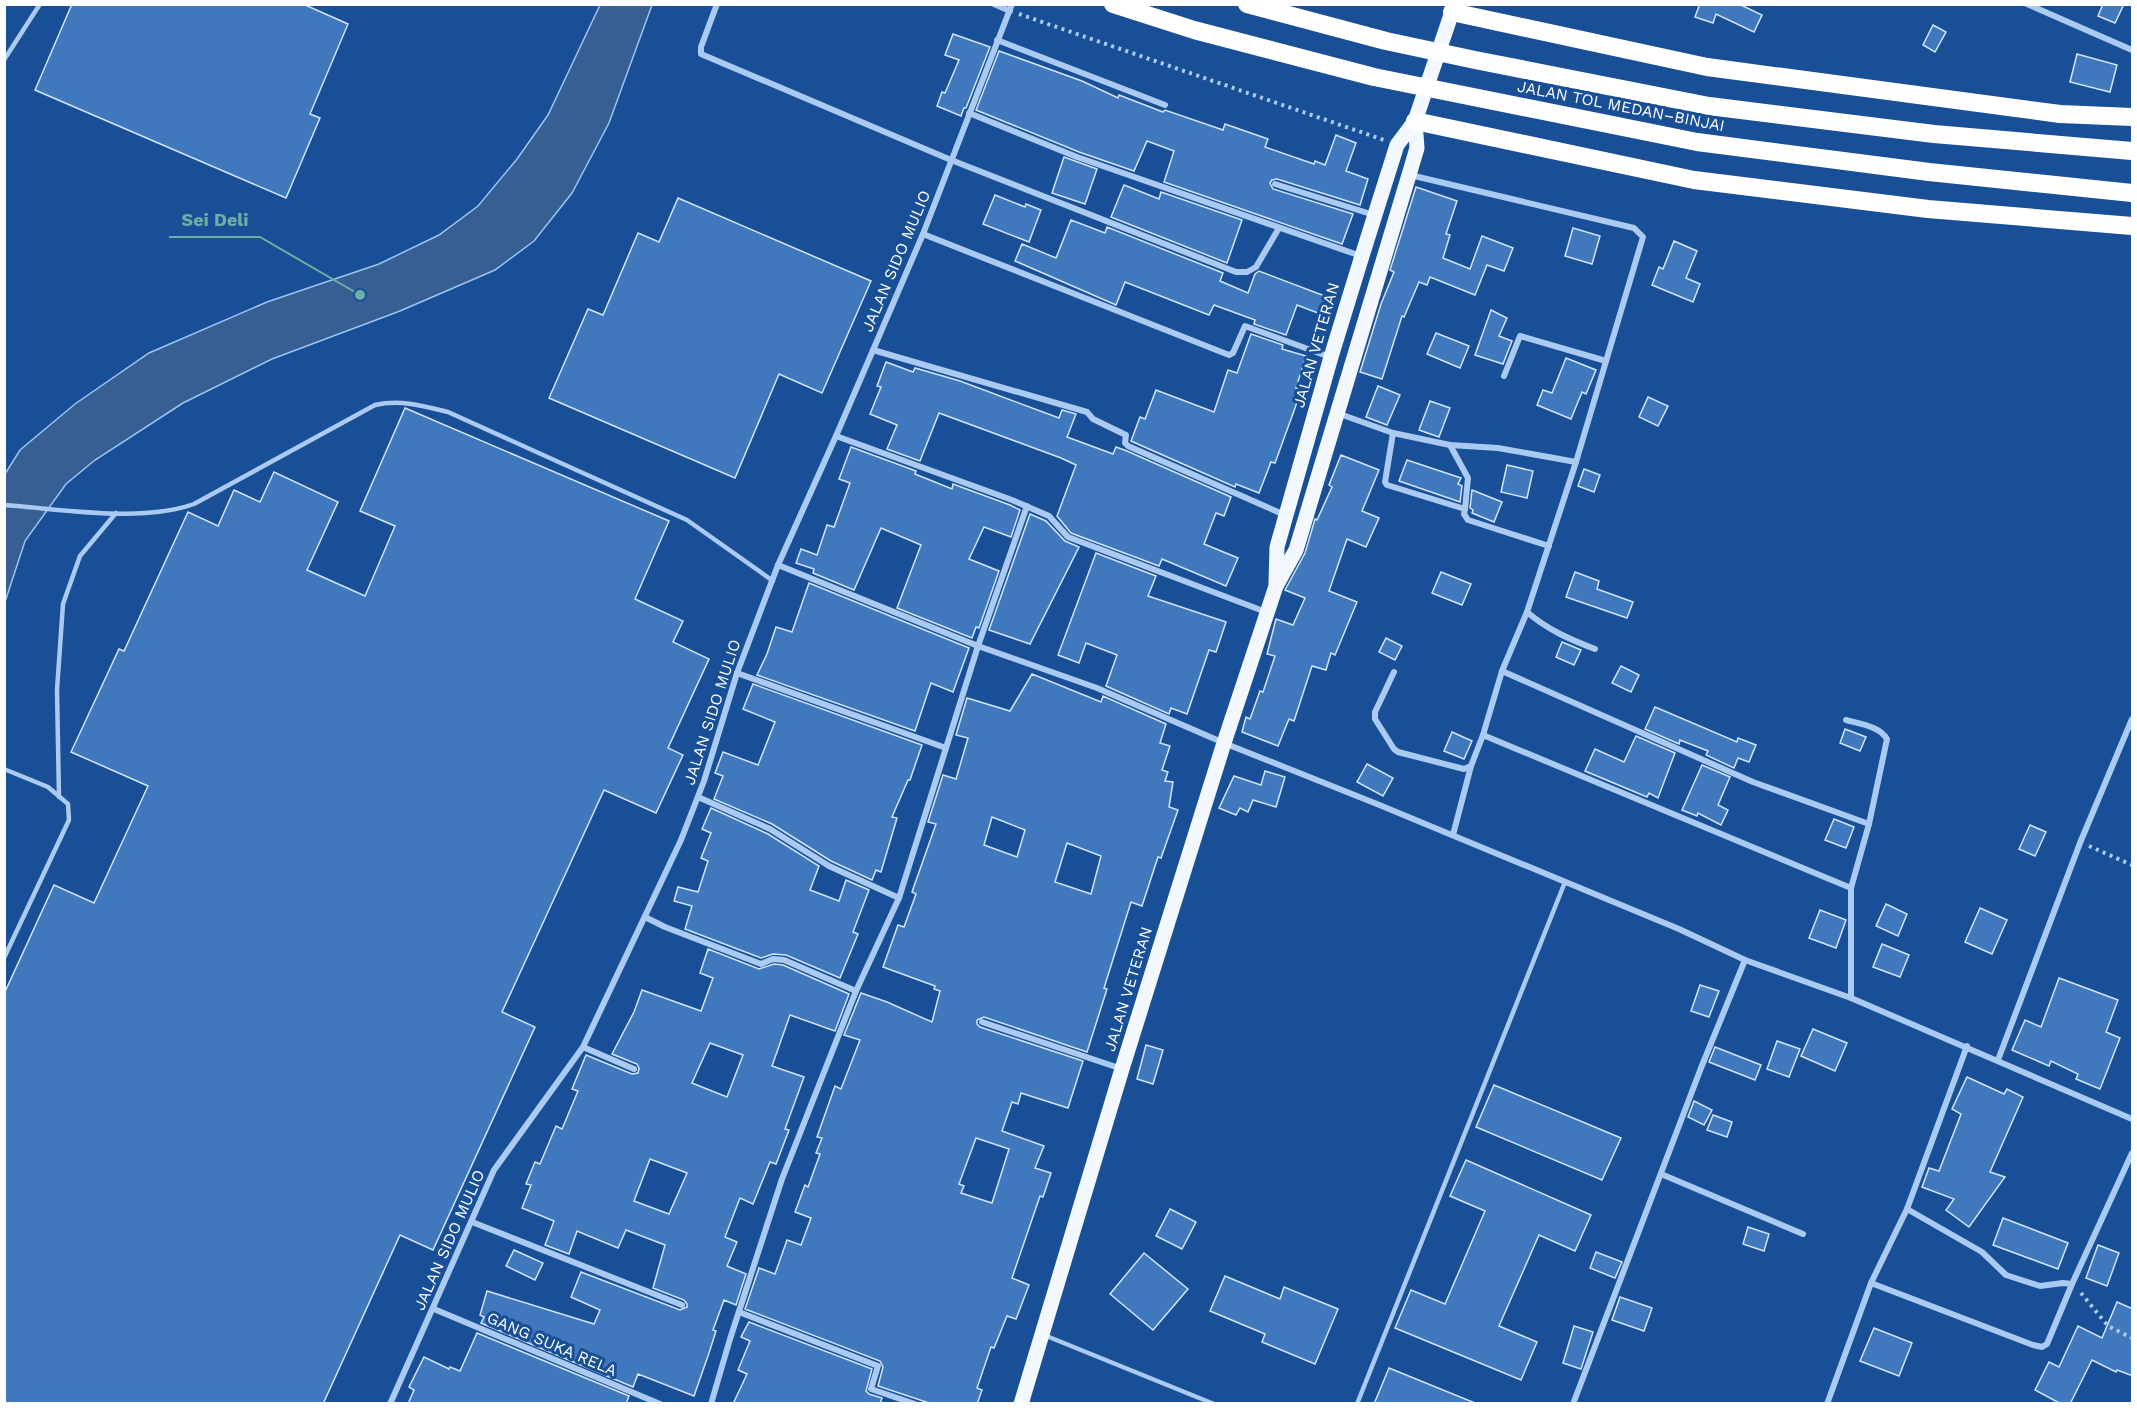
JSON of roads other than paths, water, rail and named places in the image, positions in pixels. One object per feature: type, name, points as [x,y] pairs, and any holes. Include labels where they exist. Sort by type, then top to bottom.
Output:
[{"type":"highway","name":"JALAN TOL MEDAN–BINJAI","points":[[1113,4],[1194,30],[1374,77],[1697,141],[1929,172],[2133,193]]},
{"type":"highway","name":"JALAN TOL MEDAN–BINJAI","points":[[1247,4],[1431,51],[1709,106],[1934,134],[2133,151]]},
{"type":"highway","points":[[1454,7],[1707,67],[2060,114],[2133,117]]},
{"type":"highway","points":[[1415,121],[1694,180],[1928,209],[2133,226]]},
{"type":"main road","name":"JALAN VETERAN","points":[[1276,586],[1277,547],[1362,256],[1397,145],[1415,121],[1454,7]]},
{"type":"main road","name":"JALAN VETERAN","points":[[1021,1404],[1224,743],[1276,586],[1296,550],[1409,175],[1416,148],[1415,121]]},
{"type":"street","points":[[717,4],[701,47],[701,54],[951,160],[1236,272],[1246,272],[1256,267],[1279,228]]},
{"type":"street","points":[[994,4],[1011,8]]},
{"type":"street","points":[[2027,4],[2133,50]]},
{"type":"street","name":"JALAN SIDO MULIO","points":[[390,1404],[494,1170],[584,1047],[681,840],[698,797],[737,674],[778,565],[923,234],[1011,8]]},
{"type":"street","points":[[997,40],[1166,105]]},
{"type":"street","points":[[969,113],[1077,158],[1362,256]]},
{"type":"street","points":[[1409,175],[1634,228],[1643,237],[1576,462],[1527,612],[1502,671],[1471,766],[1453,835]]},
{"type":"street","points":[[1275,184],[1375,215]]},
{"type":"street","points":[[923,234],[1229,355],[1233,353],[1245,326],[1331,357]]},
{"type":"street","points":[[1504,376],[1520,336],[1606,361]]},
{"type":"street","points":[[873,350],[1087,412],[1093,419],[1125,435],[1125,443],[1128,446],[1286,516]]},
{"type":"street","points":[[1337,413],[1393,433],[1449,445],[1498,448],[1576,462]]},
{"type":"street","points":[[1393,433],[1385,482],[1387,485],[1465,509]]},
{"type":"street","points":[[836,436],[1027,507],[1048,516],[1068,537],[1267,612]]},
{"type":"street","points":[[1449,445],[1468,478],[1464,514],[1468,520],[1549,546]]},
{"type":"street","points":[[711,1404],[782,1179],[856,991],[899,898],[978,646],[1027,507]]},
{"type":"street","points":[[778,565],[978,646],[1097,688],[1224,743],[1679,929],[1745,960],[1851,998],[1967,1046],[2133,1119]]},
{"type":"street","points":[[1527,612],[1551,630],[1595,650]]},
{"type":"street","points":[[1502,671],[1753,782],[1869,824]]},
{"type":"street","points":[[1394,672],[1374,712],[1375,719],[1394,749],[1464,769],[1471,766]]},
{"type":"street","points":[[737,674],[946,748]]},
{"type":"street","points":[[1998,1060],[2080,843],[2133,719]]},
{"type":"street","points":[[1846,720],[1877,730],[1887,739],[1869,824],[1851,888],[1851,998]]},
{"type":"street","points":[[1483,735],[1851,888]]},
{"type":"street","points":[[698,797],[770,829],[829,866],[899,898]]},
{"type":"street","points":[[645,917],[665,927],[762,964],[773,959],[784,960],[856,991]]},
{"type":"street","points":[[1573,1404],[1701,1068],[1745,960]]},
{"type":"street","points":[[982,1022],[1122,1069]]},
{"type":"street","points":[[1827,1404],[1871,1283],[1907,1209],[1967,1046]]},
{"type":"street","points":[[584,1047],[634,1069]]},
{"type":"street","points":[[1871,1283],[2042,1347],[2047,1344],[2072,1284],[2133,1153]]},
{"type":"street","points":[[1661,1174],[1803,1234]]},
{"type":"street","points":[[1907,1209],[1982,1252],[2007,1275],[2040,1286],[2072,1284]]},
{"type":"street","points":[[472,1222],[682,1305]]},
{"type":"street","name":"GANG SUKA RELA","points":[[434,1309],[660,1404]]},
{"type":"street","points":[[739,1312],[878,1366],[871,1389],[915,1404]]},
{"type":"lane","points":[[4,60],[39,4]]},
{"type":"lane","points":[[4,505],[116,513],[157,513],[180,509],[194,504],[375,405],[390,402],[418,405],[448,412],[687,520],[773,581]]},
{"type":"lane","points":[[59,797],[57,690],[63,604],[80,556],[116,513]]},
{"type":"lane","points":[[4,770],[48,787],[68,804],[69,820],[4,958]]},
{"type":"lane","points":[[1358,1404],[1565,882]]},
{"type":"lane","points":[[1042,1334],[1214,1404]]},
{"type":"water","points":[[600,5],[652,5],[609,123],[572,193],[534,241],[495,270],[400,311],[272,359],[183,403],[95,460],[66,484],[25,541],[5,602],[5,474],[20,450],[75,404],[149,353],[267,302],[379,264],[439,235],[478,206],[517,159],[548,115]]},
{"type":"place","name":"Sei Deli","points":[[360,295]]}]
